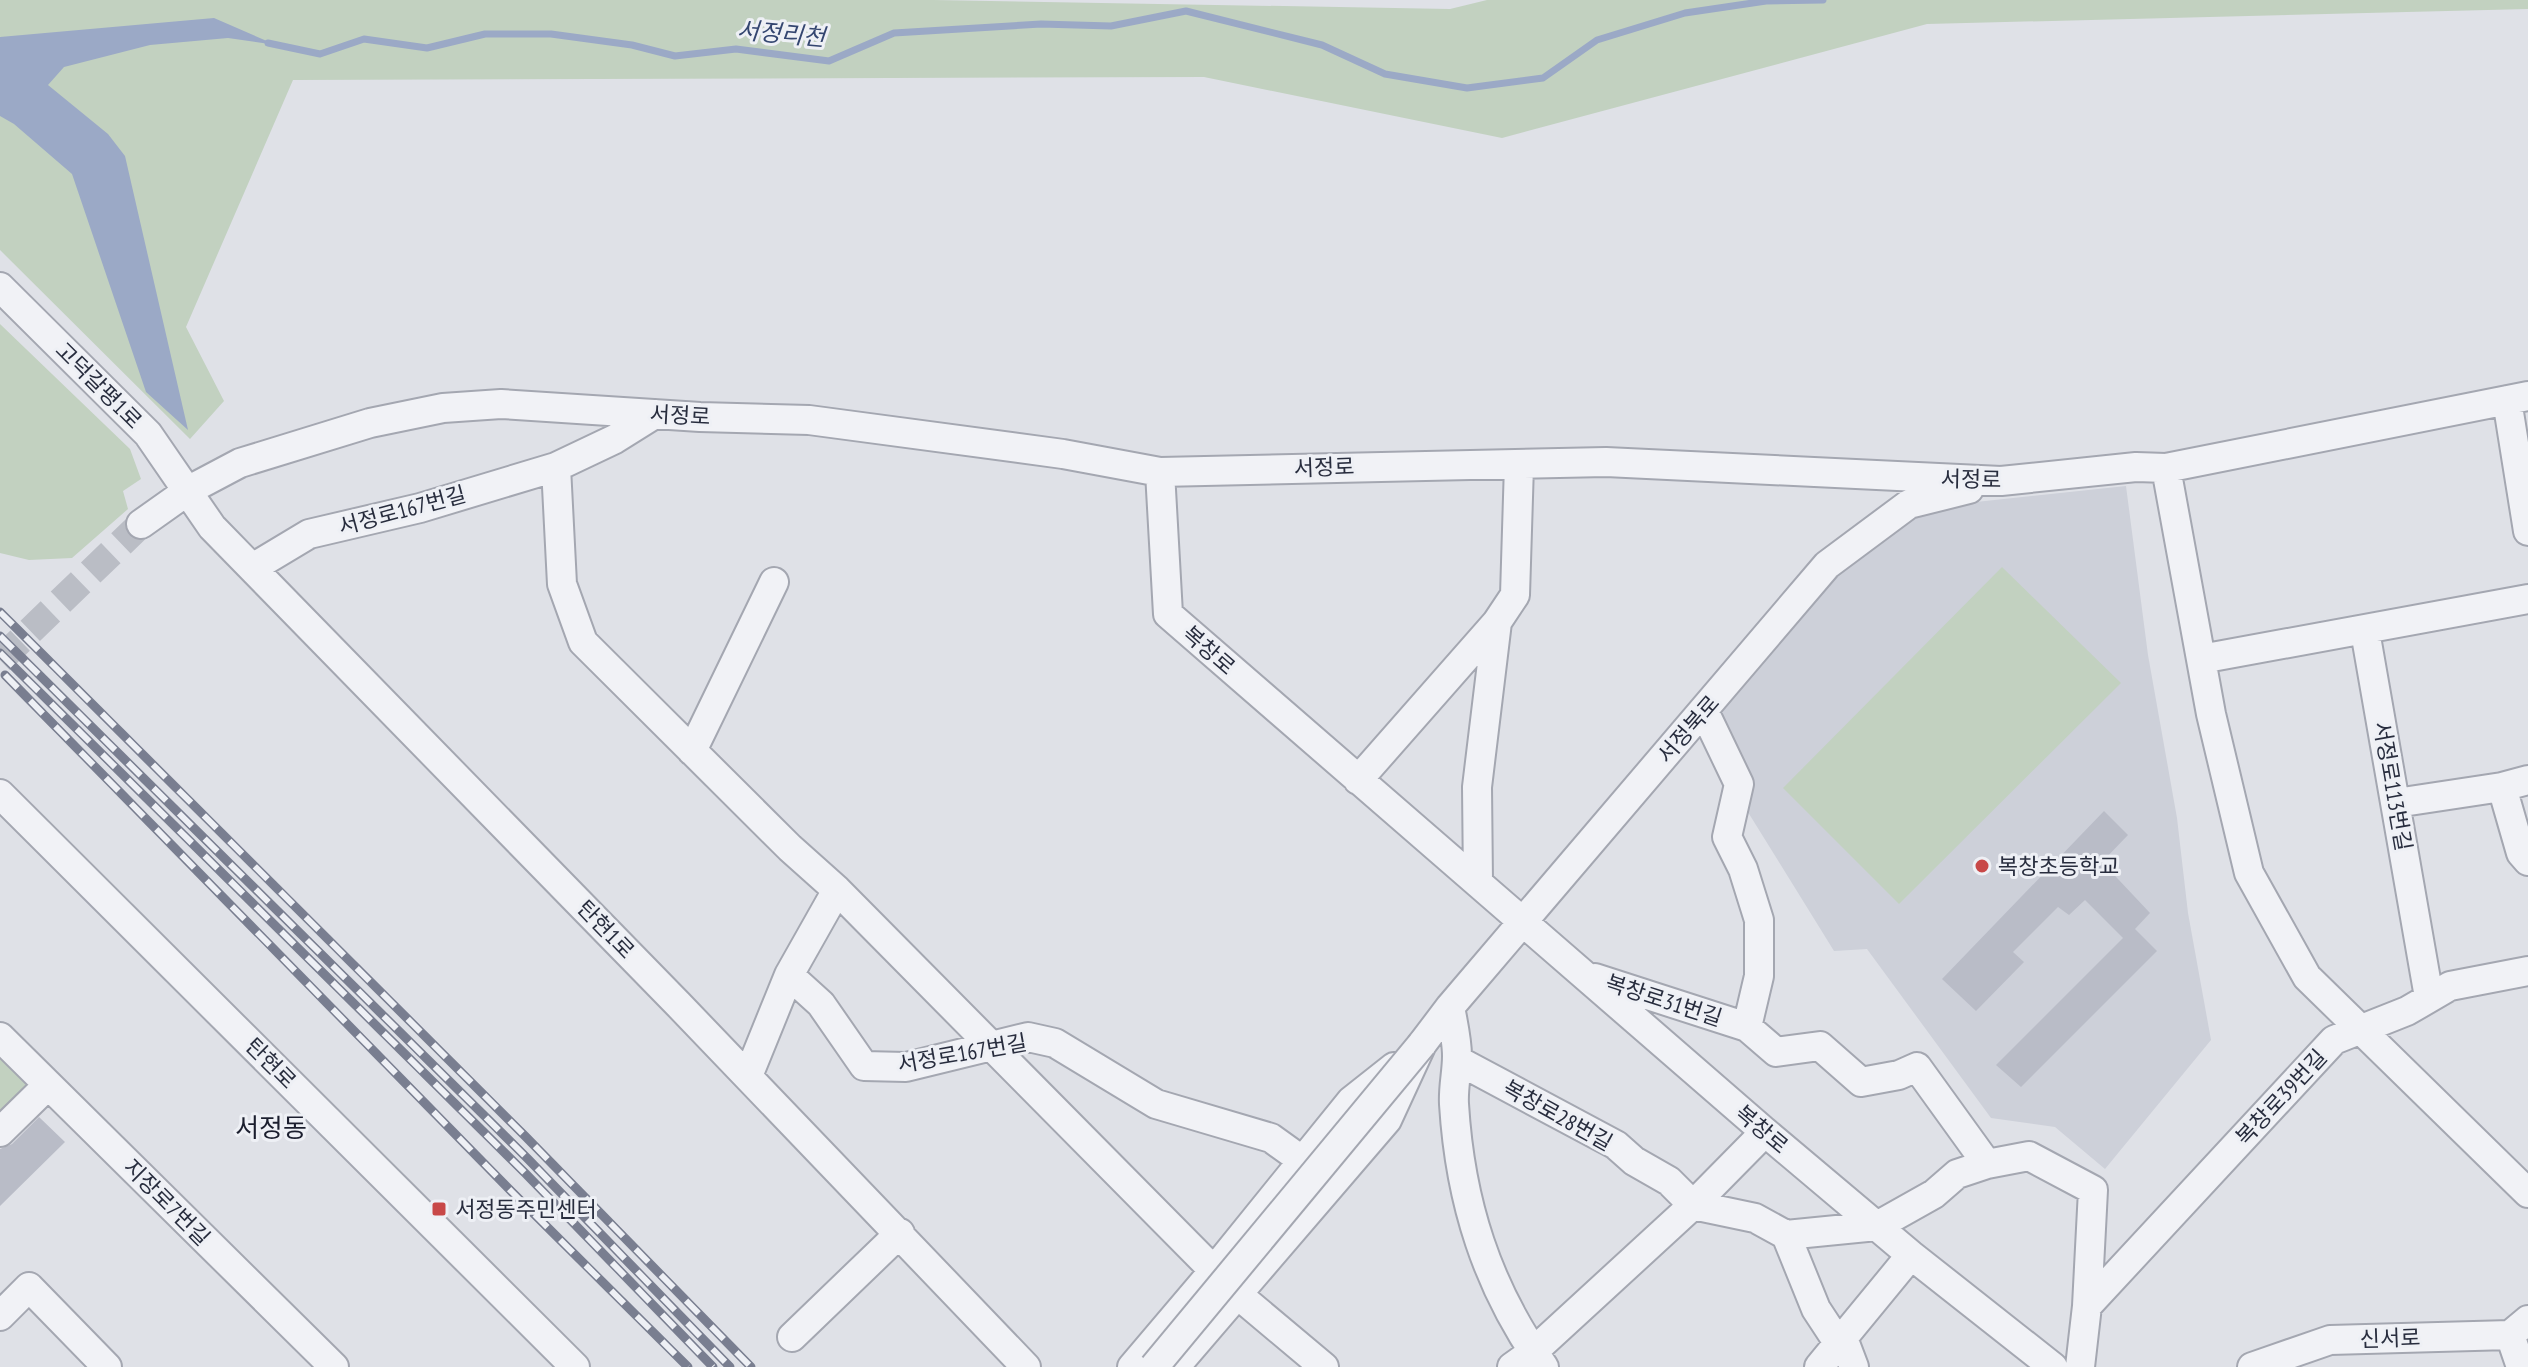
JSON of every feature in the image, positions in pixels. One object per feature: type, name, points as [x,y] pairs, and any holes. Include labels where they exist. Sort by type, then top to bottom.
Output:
[{"type":"street","name":"고덕갈평1로","points":[[0,287],[148,434],[189,490]]},
{"type":"street","name":"서정로","points":[[141,524],[189,490],[240,463],[370,423],[443,408],[501,404],[809,420],[1063,454],[1160,472],[1606,462],[2001,481],[2136,467],[2166,468],[2517,398]]},
{"type":"street","points":[[2517,398],[2528,531]]},
{"type":"street","name":"서정로167번길","points":[[254,567],[309,534],[420,508],[556,467],[615,439],[655,414]]},
{"type":"street","points":[[1358,780],[1497,622],[1515,595],[1519,465]]},
{"type":"street","points":[[556,467],[562,584],[583,642],[837,890],[1237,1294],[1324,1367]]},
{"type":"street","points":[[2166,468],[2211,714],[2249,873],[2307,977],[2528,1193]]},
{"type":"street","name":"복창로","points":[[1160,472],[1168,614],[1765,1132],[1911,1255],[2053,1367]]},
{"type":"street","name":"서정북로","points":[[1422,1044],[1450,1007],[1827,565],[1909,504],[2001,481]]},
{"type":"street","name":"탄현1로","points":[[189,490],[212,527],[748,1076],[1026,1367]]},
{"type":"street","points":[[692,751],[774,582]]},
{"type":"street","points":[[2201,659],[2528,599]]},
{"type":"street","points":[[1478,882],[1477,787],[1497,622]]},
{"type":"street","name":"서정로113번길","points":[[2365,631],[2429,997]]},
{"type":"street","name":"복창로31번길","points":[[1704,711],[1739,784],[1727,837],[1743,869],[1759,920],[1759,976],[1747,1027]]},
{"type":"street","points":[[2396,803],[2515,783],[2521,853],[2528,861]]},
{"type":"street","name":"탄현로","points":[[0,794],[575,1367]]},
{"type":"street","points":[[748,1076],[789,975],[837,890]]},
{"type":"street","name":"복창로39번길","points":[[2087,1306],[2334,1040],[2407,1011],[2450,986],[2528,971]]},
{"type":"street","name":"복창로31번길","points":[[1582,974],[1747,1027],[1776,1052],[1820,1046],[1861,1082],[1899,1075],[1917,1067],[1987,1164]]},
{"type":"street","name":"서정로167번길","points":[[789,975],[821,1004],[864,1066],[906,1067],[1028,1037],[1055,1043],[1156,1104],[1271,1138],[1303,1161]]},
{"type":"street","points":[[1450,1007],[1457,1060],[1454,1100],[1467,1202],[1481,1248],[1530,1362],[1765,1132]]},
{"type":"street","name":"지장로7번길","points":[[0,1037],[334,1367]]},
{"type":"street","points":[[1132,1367],[1351,1101],[1422,1044]]},
{"type":"street","points":[[1175,1367],[1387,1120],[1422,1044]]},
{"type":"street","points":[[1154,1367],[1422,1044]]},
{"type":"street","name":"복창로28번길","points":[[1457,1060],[1616,1145],[1634,1161],[1669,1181],[1693,1205]]},
{"type":"street","points":[[0,1132],[48,1085]]},
{"type":"street","points":[[1693,1205],[1755,1218],[1786,1235],[1834,1233],[1877,1226],[1934,1194],[1957,1174],[1987,1164],[2029,1156],[2093,1190],[2087,1306],[2080,1367]]},
{"type":"street","points":[[792,1337],[900,1233]]},
{"type":"street","points":[[1786,1235],[1816,1309],[1845,1350]]},
{"type":"street","points":[[1819,1367],[1845,1350],[1911,1255]]},
{"type":"street","points":[[0,1316],[29,1287],[107,1367]]},
{"type":"street","points":[[2519,1328],[2521,1367]]},
{"type":"street","name":"신서로","points":[[2252,1367],[2330,1340],[2519,1328]]},
{"type":"shaded area","name":"복창초등학교","points":[[2126,486],[2148,655],[2211,1040],[2105,1169],[2055,1127],[1991,1118],[1867,949],[1834,951],[1733,788],[1703,715],[1848,554],[1895,526],[1948,505]]},
{"type":"green space","points":[[0,0],[934,0],[1450,9],[1487,0],[2528,0],[2528,9],[1927,24],[1502,138],[1204,77],[293,80],[186,327],[224,401],[190,439],[0,250]]},
{"type":"green space","points":[[0,324],[130,449],[141,479],[123,491],[128,509],[72,558],[29,560],[0,553]]},
{"type":"green space","points":[[2002,567],[2121,683],[1899,904],[1783,788]]},
{"type":"green space","points":[[0,1051],[34,1085],[0,1119]]},
{"type":"water","points":[[214,18],[276,45],[228,38],[150,45],[64,67],[48,85],[108,134],[125,156],[188,430],[146,392],[72,174],[14,124],[0,116],[0,37]]},
{"type":"building","points":[[2104,811],[2128,835],[2102,862],[2150,913],[2135,929],[2157,951],[2021,1087],[1996,1065],[2123,938],[2085,900],[2069,915],[2058,907],[2013,952],[2024,962],[1976,1011],[1942,979]]},
{"type":"building","points":[[39,1117],[65,1142],[0,1206],[0,1149],[12,1144]]},
{"type":"waterway","name":"서정리천","points":[[268,43],[320,54],[364,39],[427,48],[485,34],[551,34],[632,45],[675,56],[736,49],[829,61],[894,33],[1041,24],[1111,26],[1186,11],[1322,45],[1385,74],[1467,88],[1543,78],[1597,40],[1685,13],[1766,1],[1823,0]]},
{"type":"tunnel","points":[[0,660],[141,524]]},
{"type":"railway","points":[[0,612],[525,1136],[751,1367]]},
{"type":"railway","points":[[0,636],[527,1158],[730,1367]]},
{"type":"railway","points":[[0,653],[526,1174],[713,1367]]},
{"type":"railway","points":[[5,675],[688,1367]]},
{"type":"place","name":"복창초등학교","points":[[1982,866]]},
{"type":"place","name":"서정동주민센터","points":[[439,1209]]},
{"type":"district","name":"서정동","points":[[271,1128]]}]
